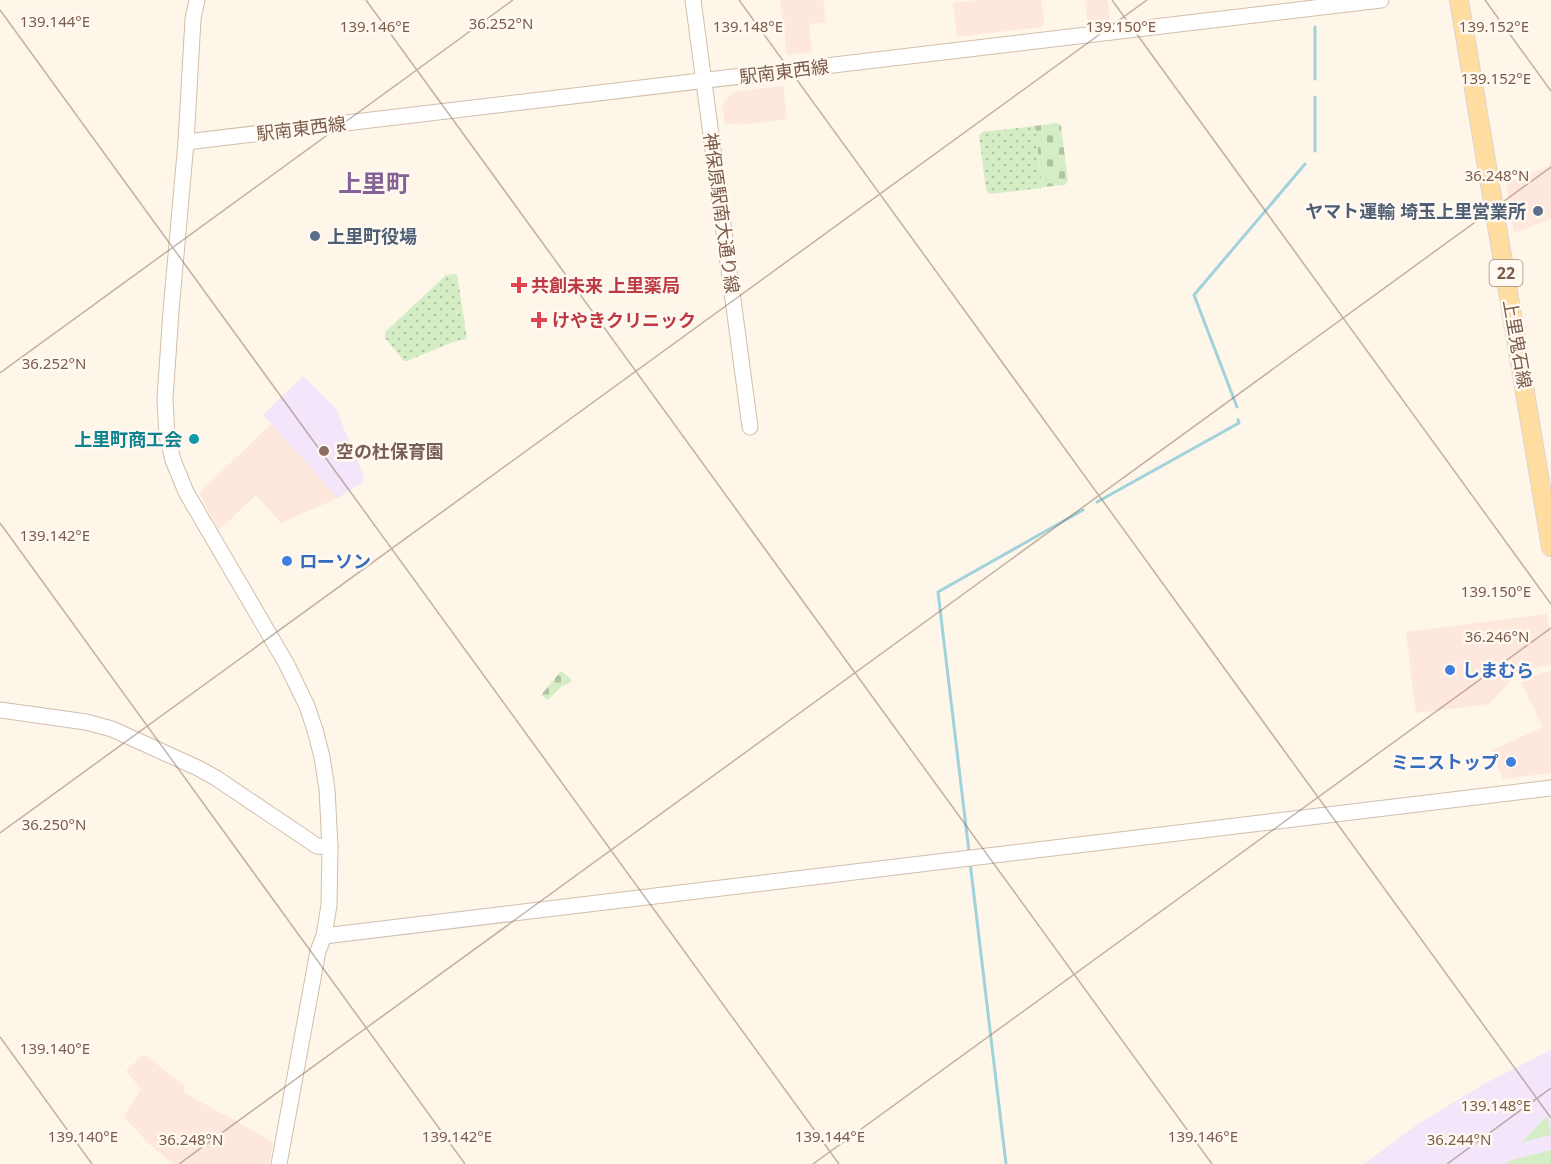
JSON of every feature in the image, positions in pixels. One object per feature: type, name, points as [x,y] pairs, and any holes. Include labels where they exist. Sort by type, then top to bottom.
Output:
[{"type":"main road","name":"上里鬼石線","points":[[1460,0],[1551,547]]},
{"type":"street","points":[[197,0],[191,38],[186,142],[165,392],[167,436],[173,460],[186,492],[286,663],[307,706],[322,757],[327,789],[330,847],[329,905],[324,936],[318,951],[279,1164]]},
{"type":"street","name":"神保原駅南大通り線","points":[[693,0],[750,427]]},
{"type":"street","name":"駅南東西線","points":[[186,142],[1381,0]]},
{"type":"street","points":[[0,710],[86,722],[112,729],[198,768],[317,846],[330,847]]},
{"type":"street","points":[[324,936],[1551,788]]},
{"type":"shaded area","points":[[780,0],[823,0],[826,22],[809,24],[812,52],[787,55]]},
{"type":"shaded area","points":[[977,0],[1041,0],[1044,23],[1041,27],[957,37],[953,3]]},
{"type":"shaded area","points":[[1085,0],[1108,0],[1110,19],[1088,22]]},
{"type":"shaded area","points":[[783,86],[787,119],[725,125],[722,105],[733,92]]},
{"type":"shaded area","points":[[1551,162],[1551,219],[1514,233],[1506,184],[1548,166]]},
{"type":"shaded area","name":"空の杜保育園","points":[[303,376],[336,409],[364,477],[362,482],[338,498],[263,415]]},
{"type":"shaded area","points":[[271,424],[338,498],[281,523],[256,495],[219,530],[199,493]]},
{"type":"shaded area","points":[[1547,614],[1551,638],[1551,664],[1529,670],[1516,677],[1489,704],[1416,713],[1406,632]]},
{"type":"shaded area","points":[[1551,671],[1551,773],[1503,779],[1492,750],[1543,727],[1521,683],[1541,673]]},
{"type":"shaded area","points":[[1551,1050],[1551,1164],[1364,1164],[1418,1124],[1484,1084]]},
{"type":"shaded area","points":[[144,1054],[185,1086],[183,1092],[273,1142],[269,1164],[173,1164],[148,1143],[124,1117],[141,1089],[126,1071]]},
{"type":"green space","points":[[1057,123],[1061,126],[1068,181],[1065,185],[1042,187],[1035,126]]},
{"type":"green space","points":[[1035,126],[1042,188],[990,194],[986,190],[979,136],[982,132]]},
{"type":"green space","points":[[457,274],[467,339],[404,361],[385,338],[385,332],[446,275]]},
{"type":"green space","points":[[561,671],[572,682],[562,686],[548,700],[541,695]]},
{"type":"green space","points":[[1547,1116],[1550,1135],[1522,1142]]},
{"type":"green space","points":[[1551,1150],[1551,1164],[1506,1164],[1509,1161]]},
{"type":"waterway","points":[[1315,27],[1315,79]]},
{"type":"waterway","points":[[1315,97],[1315,151]]},
{"type":"waterway","points":[[1237,407],[1194,295],[1305,164]]},
{"type":"waterway","points":[[1097,502],[1239,423],[1238,420]]},
{"type":"waterway","points":[[969,852],[938,592],[1083,510]]},
{"type":"waterway","points":[[970,862],[1006,1164]]},
{"type":"place","name":"ヤマト運輸 埼玉上里営業所","points":[[1538,211]]},
{"type":"place","name":"上里町役場","points":[[315,236]]},
{"type":"place","name":"共創未来 上里薬局","points":[[519,285]]},
{"type":"place","name":"けやきクリニック","points":[[539,320]]},
{"type":"place","name":"上里町商工会","points":[[194,439]]},
{"type":"place","name":"空の杜保育園","points":[[324,451]]},
{"type":"place","name":"ローソン","points":[[287,561]]},
{"type":"place","name":"しまむら","points":[[1450,670]]},
{"type":"place","name":"ミニストップ","points":[[1511,762]]},
{"type":"district","name":"上里町","points":[[374,182]]}]
